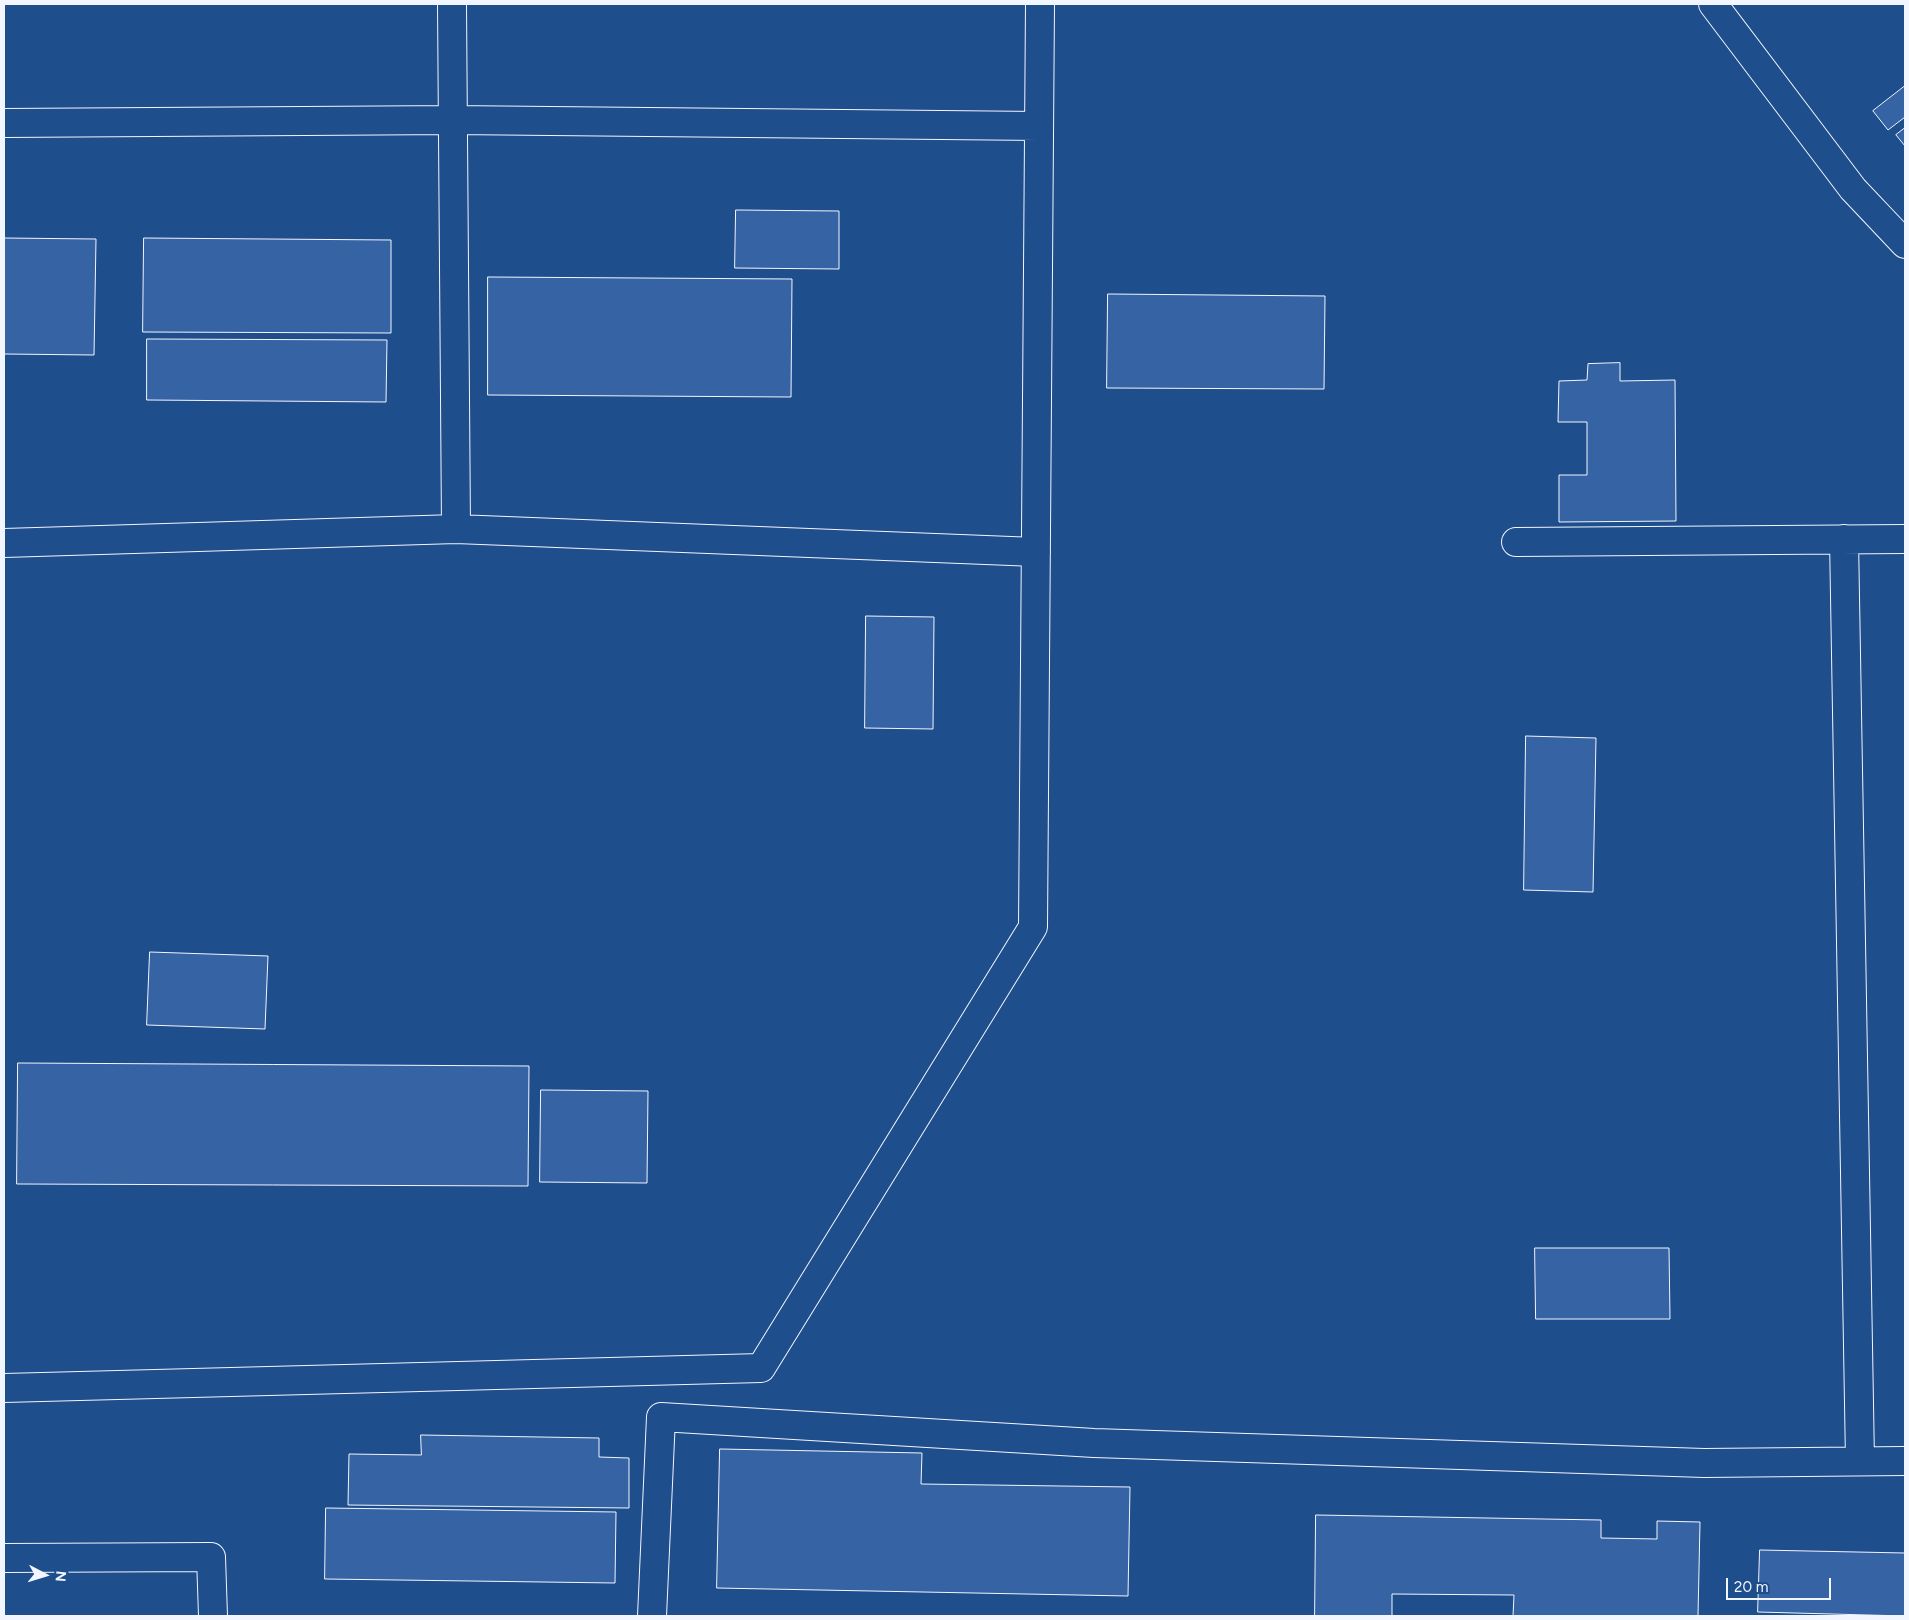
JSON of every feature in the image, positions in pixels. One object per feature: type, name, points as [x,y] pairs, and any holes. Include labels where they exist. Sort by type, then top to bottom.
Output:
[{"type":"street","points":[[452,4],[456,529]]},
{"type":"street","points":[[4,1388],[761,1368],[1033,927],[1040,4]]},
{"type":"street","points":[[1713,4],[1853,189],[1905,244]]},
{"type":"street","points":[[4,123],[453,120],[1040,126]]},
{"type":"street","points":[[4,543],[456,529],[1036,552]]},
{"type":"street","points":[[1516,542],[1905,538]]},
{"type":"street","points":[[1844,539],[1860,1462]]},
{"type":"street","points":[[652,1616],[661,1418],[1104,1443],[1704,1463],[1905,1461]]},
{"type":"street","points":[[4,1558],[212,1557],[212,1616]]},
{"type":"building","points":[[1905,86],[1905,117],[1888,130],[1873,111]]},
{"type":"building","points":[[1905,128],[1905,146],[1896,135]]},
{"type":"building","points":[[736,210],[839,211],[839,269],[735,268]]},
{"type":"building","points":[[4,238],[96,239],[94,355],[4,354]]},
{"type":"building","points":[[144,238],[391,240],[391,333],[143,332]]},
{"type":"building","points":[[488,277],[792,279],[791,397],[488,395]]},
{"type":"building","points":[[1108,294],[1325,296],[1324,389],[1107,388]]},
{"type":"building","points":[[147,339],[387,340],[386,402],[147,400]]},
{"type":"building","points":[[1620,363],[1620,381],[1675,380],[1676,521],[1559,522],[1559,475],[1587,475],[1587,422],[1558,422],[1559,381],[1587,380],[1588,364]]},
{"type":"building","points":[[866,616],[934,617],[933,729],[865,728]]},
{"type":"building","points":[[1526,736],[1596,738],[1593,892],[1524,890]]},
{"type":"building","points":[[150,952],[268,956],[265,1029],[147,1025]]},
{"type":"building","points":[[18,1063],[529,1066],[528,1186],[17,1184]]},
{"type":"building","points":[[541,1090],[648,1091],[647,1183],[540,1182]]},
{"type":"building","points":[[1535,1248],[1669,1248],[1670,1319],[1536,1319]]},
{"type":"building","points":[[421,1435],[599,1438],[599,1457],[629,1458],[629,1508],[348,1505],[349,1454],[421,1455]]},
{"type":"building","points":[[720,1449],[922,1453],[921,1484],[1130,1487],[1128,1596],[717,1588]]},
{"type":"building","points":[[326,1508],[616,1512],[615,1583],[325,1579]]},
{"type":"building","points":[[1316,1515],[1601,1520],[1601,1538],[1657,1539],[1657,1521],[1700,1522],[1698,1616],[1513,1616],[1514,1595],[1392,1594],[1392,1616],[1315,1616]]},
{"type":"building","points":[[1760,1550],[1905,1553],[1905,1616],[1758,1612]]}]
